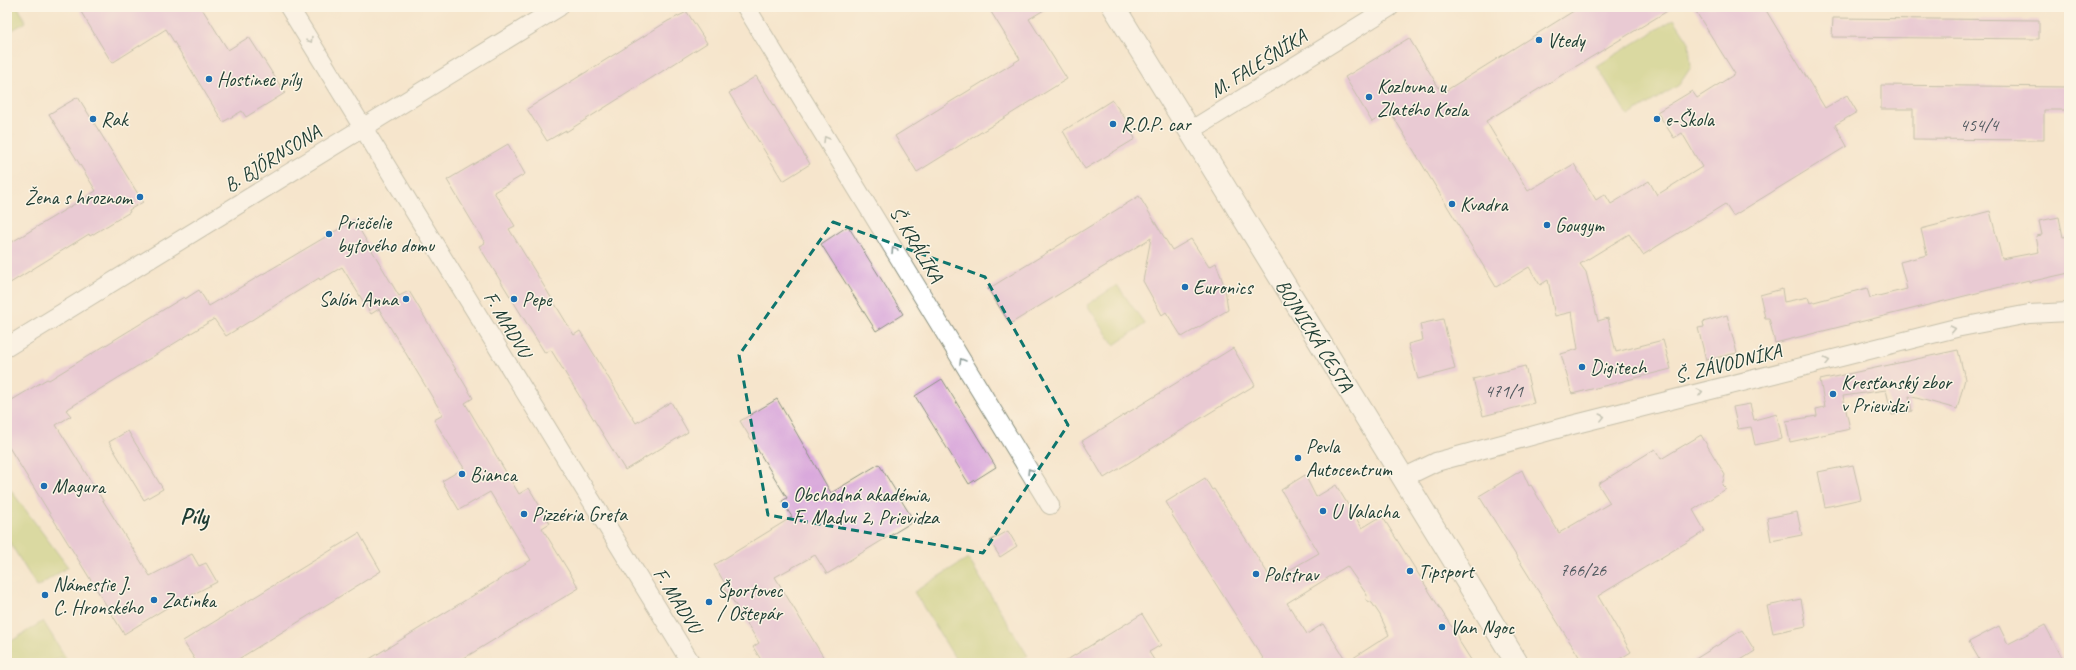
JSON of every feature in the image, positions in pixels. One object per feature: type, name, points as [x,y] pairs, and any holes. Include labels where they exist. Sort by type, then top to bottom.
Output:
[{"type":"street","name":"F. MADVU","points":[[290,7],[691,663]]},
{"type":"street","name":"B. BJŐRNSONA","points":[[7,346],[559,7]]},
{"type":"street","name":"Š. KRÁLIKA","points":[[746,7],[1050,505]]},
{"type":"street","name":"BOJNICKÁ CESTA","points":[[1114,7],[1517,663]]},
{"type":"street","name":"M. FALEŠNÍKA","points":[[1190,131],[1390,7]]},
{"type":"street","name":"Š. ZÁVODNÍKA","points":[[1403,478],[1436,462],[1564,427],[1956,328],[2029,314],[2069,312]]},
{"type":"highlighted area","points":[[833,222],[985,277],[1068,425],[983,553],[768,515],[739,355]]},
{"type":"green space","points":[[7,7],[18,7],[26,22],[7,33]]},
{"type":"green space","points":[[1674,19],[1689,42],[1691,67],[1679,85],[1628,116],[1597,66]]},
{"type":"green space","points":[[1117,285],[1145,324],[1114,345],[1087,305]]},
{"type":"green space","points":[[7,485],[68,567],[37,587],[7,538]]},
{"type":"green space","points":[[968,558],[1028,656],[1015,663],[958,663],[914,592]]},
{"type":"green space","points":[[43,621],[69,663],[65,663],[61,657],[51,663],[7,663],[7,644]]},
{"type":"building","points":[[78,7],[201,7],[228,50],[249,37],[285,93],[246,117],[242,111],[223,122],[166,29],[112,63]]},
{"type":"building","points":[[988,7],[1049,7],[1029,19],[1067,79],[917,172],[895,136],[1020,59]]},
{"type":"building","points":[[1580,7],[1674,7],[1486,121],[1528,191],[1574,164],[1596,200],[1605,194],[1611,204],[1649,181],[1657,195],[1702,167],[1682,133],[1674,138],[1657,112],[1692,91],[1697,98],[1735,74],[1693,7],[1764,7],[1825,108],[1847,95],[1857,112],[1835,125],[1847,146],[1733,216],[1725,204],[1643,255],[1629,234],[1580,264],[1586,272],[1598,321],[1608,318],[1616,352],[1663,340],[1671,369],[1572,394],[1561,354],[1578,349],[1572,312],[1555,316],[1548,280],[1540,285],[1529,267],[1496,287],[1390,111],[1372,122],[1345,77],[1409,38],[1442,93]]},
{"type":"building","points":[[687,12],[707,43],[566,132],[566,130],[547,141],[527,109],[668,21]]},
{"type":"building","points":[[1833,18],[2039,20],[2039,39],[1832,37]]},
{"type":"building","points":[[756,76],[810,164],[783,181],[729,93]]},
{"type":"building","points":[[1881,85],[2069,87],[2069,110],[2044,110],[2044,140],[1913,139],[1913,109],[1881,109]]},
{"type":"building","points":[[78,97],[143,202],[129,210],[130,212],[90,236],[89,234],[7,285],[7,245],[96,191],[49,114]]},
{"type":"building","points":[[1112,100],[1129,124],[1135,139],[1085,169],[1063,131]]},
{"type":"building","points":[[508,144],[525,174],[494,192],[515,226],[509,229],[574,335],[580,331],[636,423],[671,402],[688,432],[625,470],[551,350],[545,353],[479,246],[485,243],[447,180]]},
{"type":"building","points":[[1139,196],[1172,250],[1191,239],[1209,267],[1216,263],[1225,288],[1228,310],[1182,337],[1166,312],[1162,315],[1143,281],[1151,238],[1010,324],[988,289]]},
{"type":"building","points":[[1990,211],[2002,259],[2039,252],[2036,236],[2042,235],[2039,221],[2059,217],[2063,237],[2069,236],[2069,273],[2029,282],[2029,280],[1775,343],[1769,318],[1765,318],[1760,295],[1782,289],[1784,302],[1808,297],[1810,303],[1867,288],[1870,298],[1907,289],[1900,262],[1927,255],[1921,229]]},
{"type":"building","points":[[354,220],[399,296],[409,291],[473,398],[465,403],[519,494],[529,488],[550,523],[542,528],[579,588],[456,663],[363,663],[531,560],[490,492],[459,510],[442,481],[464,468],[434,420],[443,415],[379,309],[371,314],[342,267],[320,280],[319,278],[226,336],[214,319],[66,410],[71,416],[56,425],[150,576],[192,554],[199,566],[206,563],[217,582],[168,607],[124,634],[7,444],[7,403],[47,379],[49,380],[184,297],[185,299],[199,290],[209,306]]},
{"type":"building","points":[[848,226],[903,314],[876,331],[821,244]]},
{"type":"building","points":[[1727,315],[1737,353],[1706,360],[1698,328],[1704,327],[1703,322]]},
{"type":"building","points":[[1443,319],[1455,369],[1418,379],[1408,344],[1423,340],[1420,324]]},
{"type":"building","points":[[1233,348],[1255,385],[1104,478],[1082,441]]},
{"type":"building","points":[[1958,350],[1965,379],[1957,409],[1909,396],[1912,411],[1892,415],[1886,390],[1843,396],[1850,429],[1790,442],[1786,421],[1817,416],[1816,409],[1825,407],[1820,380]]},
{"type":"building","points":[[1525,366],[1534,403],[1483,416],[1473,379]]},
{"type":"building","points":[[942,379],[996,467],[969,484],[915,396]]},
{"type":"building","points":[[777,399],[831,493],[879,464],[914,521],[827,574],[815,555],[775,577],[827,663],[763,663],[753,647],[759,643],[725,588],[727,587],[714,565],[792,517],[782,501],[787,498],[740,421]]},
{"type":"building","points":[[1750,404],[1754,420],[1777,414],[1782,439],[1755,445],[1751,427],[1738,429],[1733,407]]},
{"type":"building","points":[[128,431],[163,489],[144,500],[109,442]]},
{"type":"building","points":[[1701,435],[1725,475],[1722,485],[1726,489],[1693,510],[1705,531],[1598,596],[1631,652],[1613,663],[1583,663],[1479,496],[1522,470],[1529,486],[1531,485],[1559,533],[1610,503],[1598,484],[1655,449],[1661,459]]},
{"type":"building","points":[[1853,465],[1861,499],[1825,507],[1818,472]]},
{"type":"building","points":[[1305,475],[1316,497],[1336,485],[1362,528],[1382,516],[1451,626],[1458,630],[1456,633],[1459,641],[1473,663],[1266,663],[1172,515],[1173,514],[1166,502],[1205,478],[1212,490],[1214,489],[1272,580],[1319,553],[1281,490]],"holes":[[[1347,566],[1367,595],[1366,600],[1372,603],[1380,615],[1389,635],[1347,662],[1323,624],[1307,634],[1287,603]]]},
{"type":"building","points":[[1797,512],[1802,535],[1771,541],[1767,518]]},
{"type":"building","points":[[1008,531],[1017,546],[1000,557],[990,541]]},
{"type":"building","points":[[359,533],[381,571],[232,663],[197,663],[183,641]]},
{"type":"building","points":[[1801,599],[1806,626],[1773,633],[1767,606]]},
{"type":"building","points":[[1142,614],[1161,645],[1149,652],[1156,663],[1062,663]]},
{"type":"building","points":[[2045,625],[2065,663],[1972,663],[1979,659],[1969,642],[1999,626],[2008,644]]},
{"type":"building","points":[[1742,630],[1755,651],[1736,663],[1689,663]]},
{"type":"place","name":"Vtedy","points":[[1539,40]]},
{"type":"place","name":"Hostinec píly","points":[[209,79]]},
{"type":"place","name":"Kozlovna u Zlatého Kozla","points":[[1369,97]]},
{"type":"place","name":"Rak","points":[[93,119]]},
{"type":"place","name":"e-Škola","points":[[1657,119]]},
{"type":"place","name":"R.O.P. car","points":[[1113,124]]},
{"type":"place","name":"Žena s hroznom","points":[[140,197]]},
{"type":"place","name":"Kvadra","points":[[1452,204]]},
{"type":"place","name":"Gougym","points":[[1547,225]]},
{"type":"place","name":"Priečelie bytového domu","points":[[329,234]]},
{"type":"place","name":"Euronics","points":[[1185,287]]},
{"type":"place","name":"Salón Anna","points":[[406,299]]},
{"type":"place","name":"Pepe","points":[[514,299]]},
{"type":"place","name":"Digitech","points":[[1582,367]]},
{"type":"place","name":"Kresťanský zbor v Prievidzi","points":[[1833,394]]},
{"type":"place","name":"Pevla Autocentrum","points":[[1298,458]]},
{"type":"place","name":"Bianca","points":[[462,474]]},
{"type":"place","name":"Magura","points":[[44,486]]},
{"type":"place","name":"Obchodná akadémia, F. Madvu 2, Prievidza","points":[[785,505]]},
{"type":"place","name":"U Valacha","points":[[1323,511]]},
{"type":"place","name":"Pizzéria Greta","points":[[524,514]]},
{"type":"place","name":"Tipsport","points":[[1410,571]]},
{"type":"place","name":"Polstrav","points":[[1256,574]]},
{"type":"place","name":"Námestie J. C. Hronského","points":[[45,595]]},
{"type":"place","name":"Zatinka","points":[[154,600]]},
{"type":"place","name":"Športovec / Oštepár","points":[[709,602]]},
{"type":"place","name":"Van Ngoc","points":[[1442,627]]},
{"type":"district","name":"Píly","points":[[194,516]]}]
